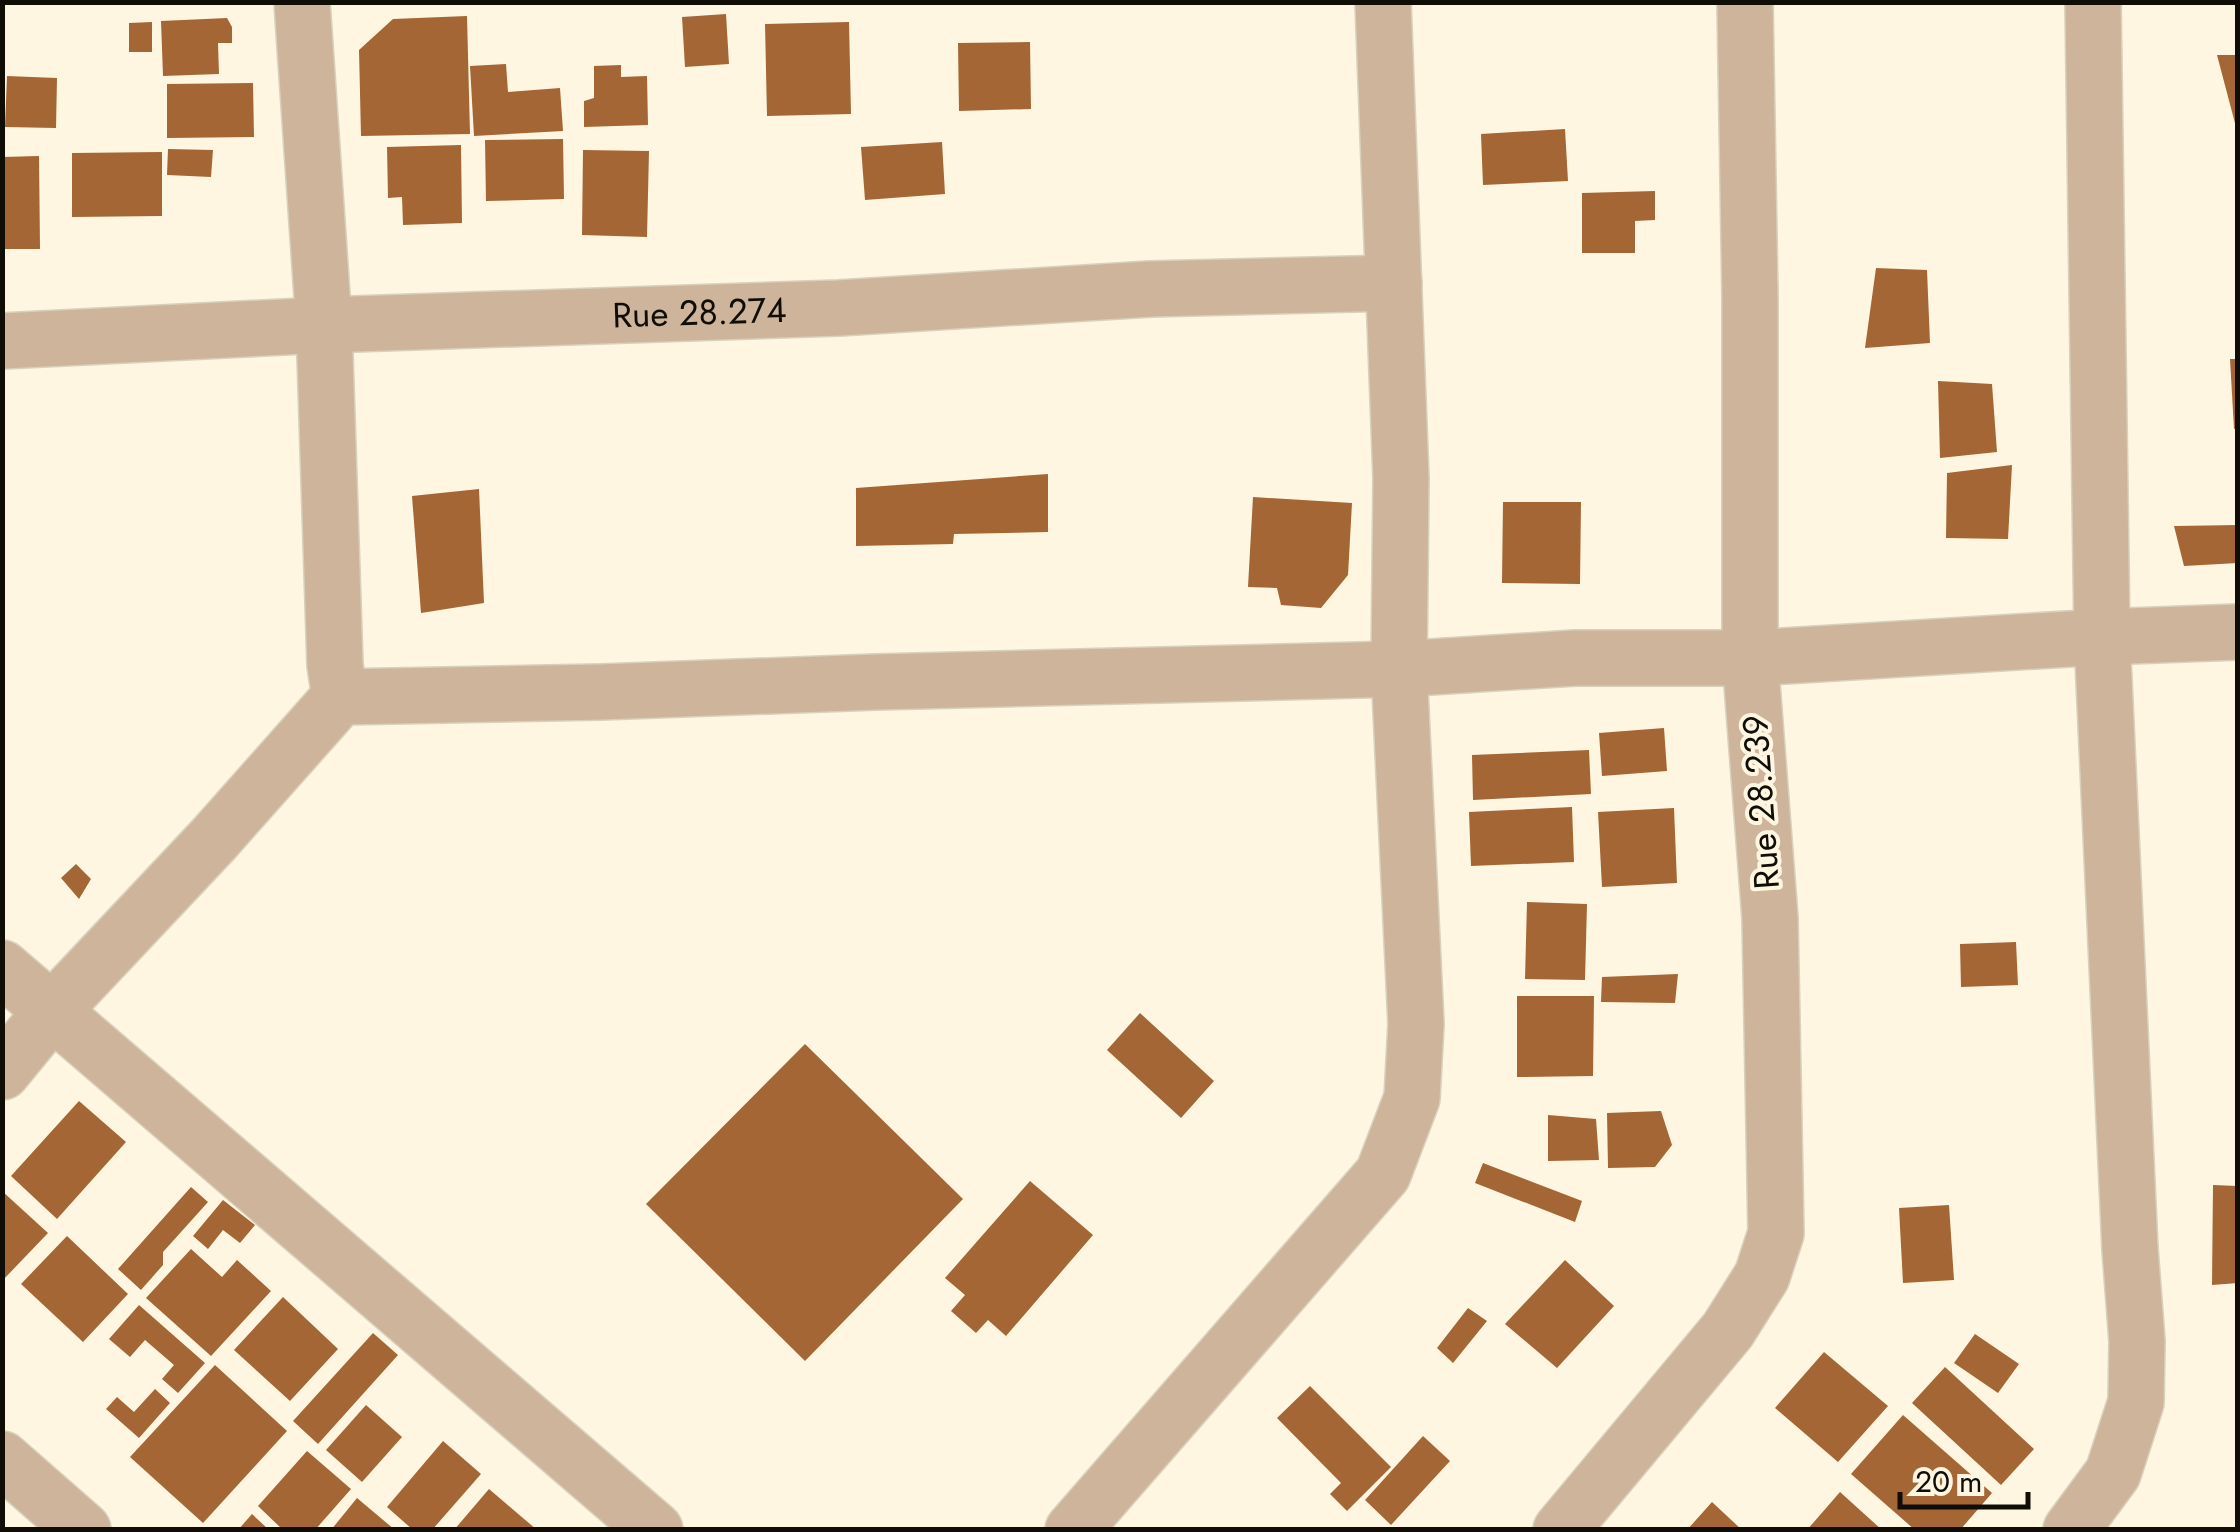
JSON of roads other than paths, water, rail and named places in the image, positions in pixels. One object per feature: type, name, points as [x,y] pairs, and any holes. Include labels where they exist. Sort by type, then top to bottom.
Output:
[{"type":"street","points":[[302,2],[324,326],[335,664],[340,697]]},
{"type":"street","points":[[1073,1530],[1383,1174],[1412,1098],[1416,1024],[1400,669],[1401,479],[1383,2]]},
{"type":"street","name":"Rue 28.239","points":[[1561,1530],[1728,1330],[1762,1276],[1776,1233],[1770,918],[1750,658],[1745,2]]},
{"type":"street","points":[[2071,1530],[2113,1472],[2136,1402],[2137,1341],[2102,636],[2093,2]]},
{"type":"street","name":"Rue 28.274","points":[[2,341],[839,308],[1150,289],[1394,283]]},
{"type":"street","points":[[2,1072],[52,1011],[214,840],[340,697],[1400,669],[1574,658],[1750,658],[2102,636],[2238,632]]},
{"type":"street","points":[[2,968],[655,1530]]},
{"type":"street","points":[[2,1459],[83,1530]]}]
